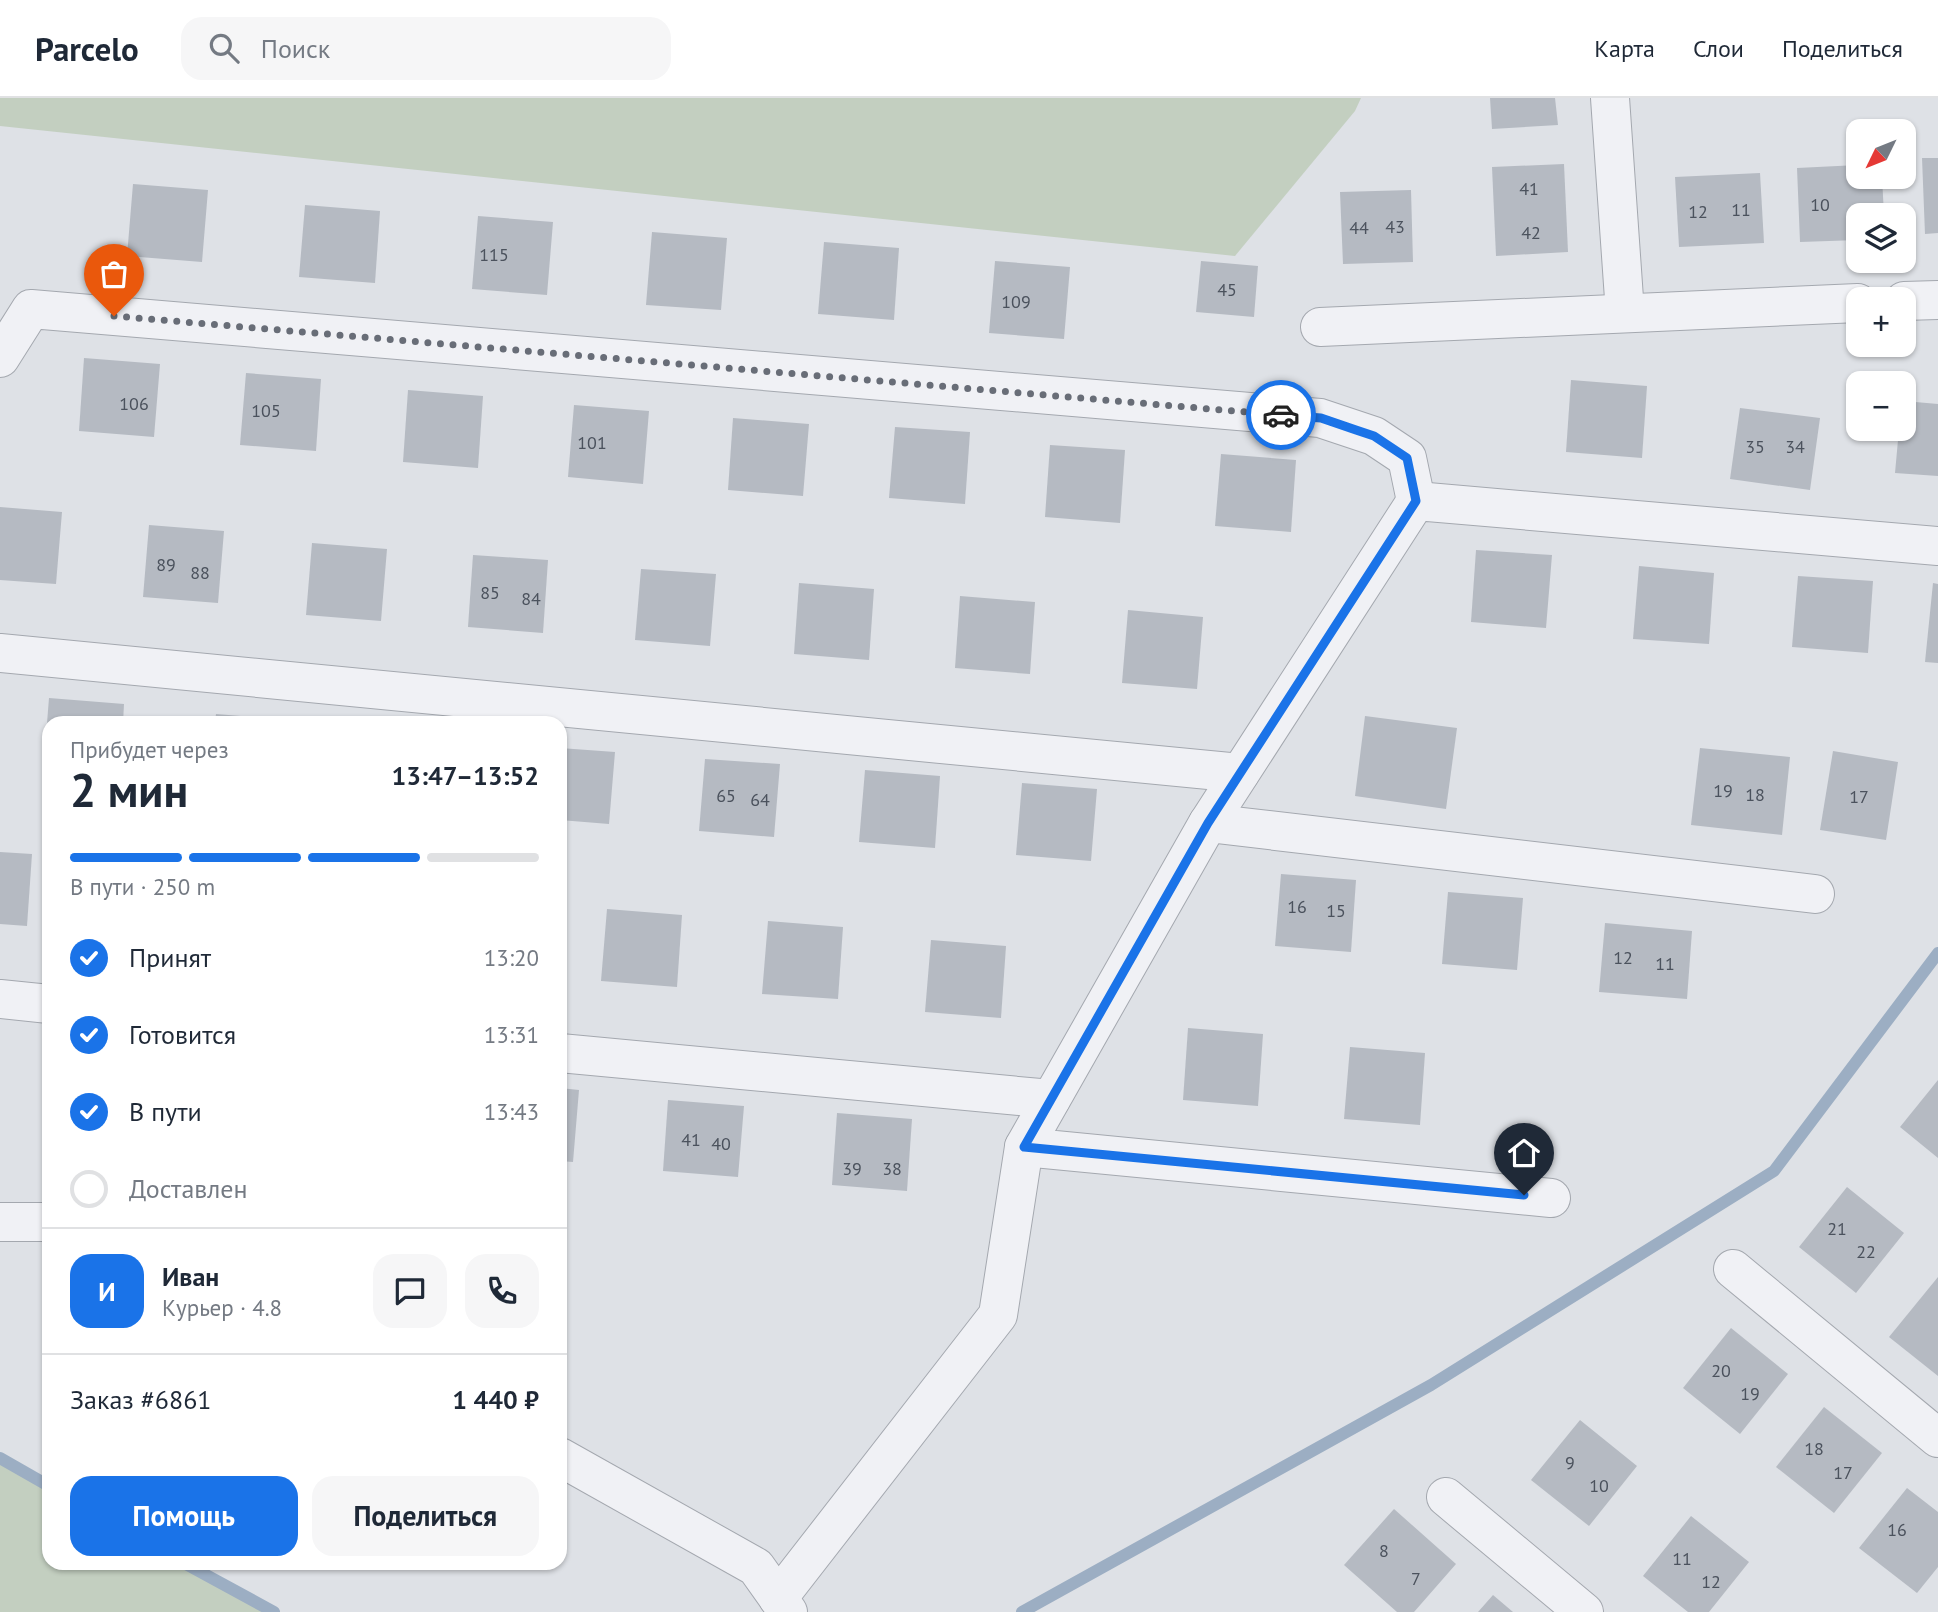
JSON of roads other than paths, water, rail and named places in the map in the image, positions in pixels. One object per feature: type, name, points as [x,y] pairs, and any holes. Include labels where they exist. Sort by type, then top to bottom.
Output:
[{"type":"lane","points":[[1610,98],[1625,313]]},
{"type":"lane","points":[[1916,301],[1938,300]]},
{"type":"lane","points":[[1320,327],[1846,304]]},
{"type":"lane","points":[[0,358],[31,309],[1321,418],[1374,436],[1407,458],[1416,501],[1208,823],[1024,1147],[998,1315],[783,1605],[756,1567],[567,1461]]},
{"type":"lane","points":[[1416,501],[1938,546]]},
{"type":"lane","points":[[0,653],[1241,773]]},
{"type":"lane","points":[[1208,823],[1815,894]]},
{"type":"lane","points":[[0,999],[42,1003]]},
{"type":"lane","points":[[567,1054],[1051,1100]]},
{"type":"lane","points":[[1024,1147],[1551,1198]]},
{"type":"lane","points":[[0,1222],[42,1222]]},
{"type":"lane","points":[[1733,1269],[1938,1438]]},
{"type":"lane","points":[[1446,1497],[1584,1612]]},
{"type":"waterway","points":[[1022,1612],[1431,1385],[1774,1171],[1938,953]]},
{"type":"waterway","points":[[0,1458],[42,1482]]},
{"type":"waterway","points":[[197,1570],[274,1612]]}]
